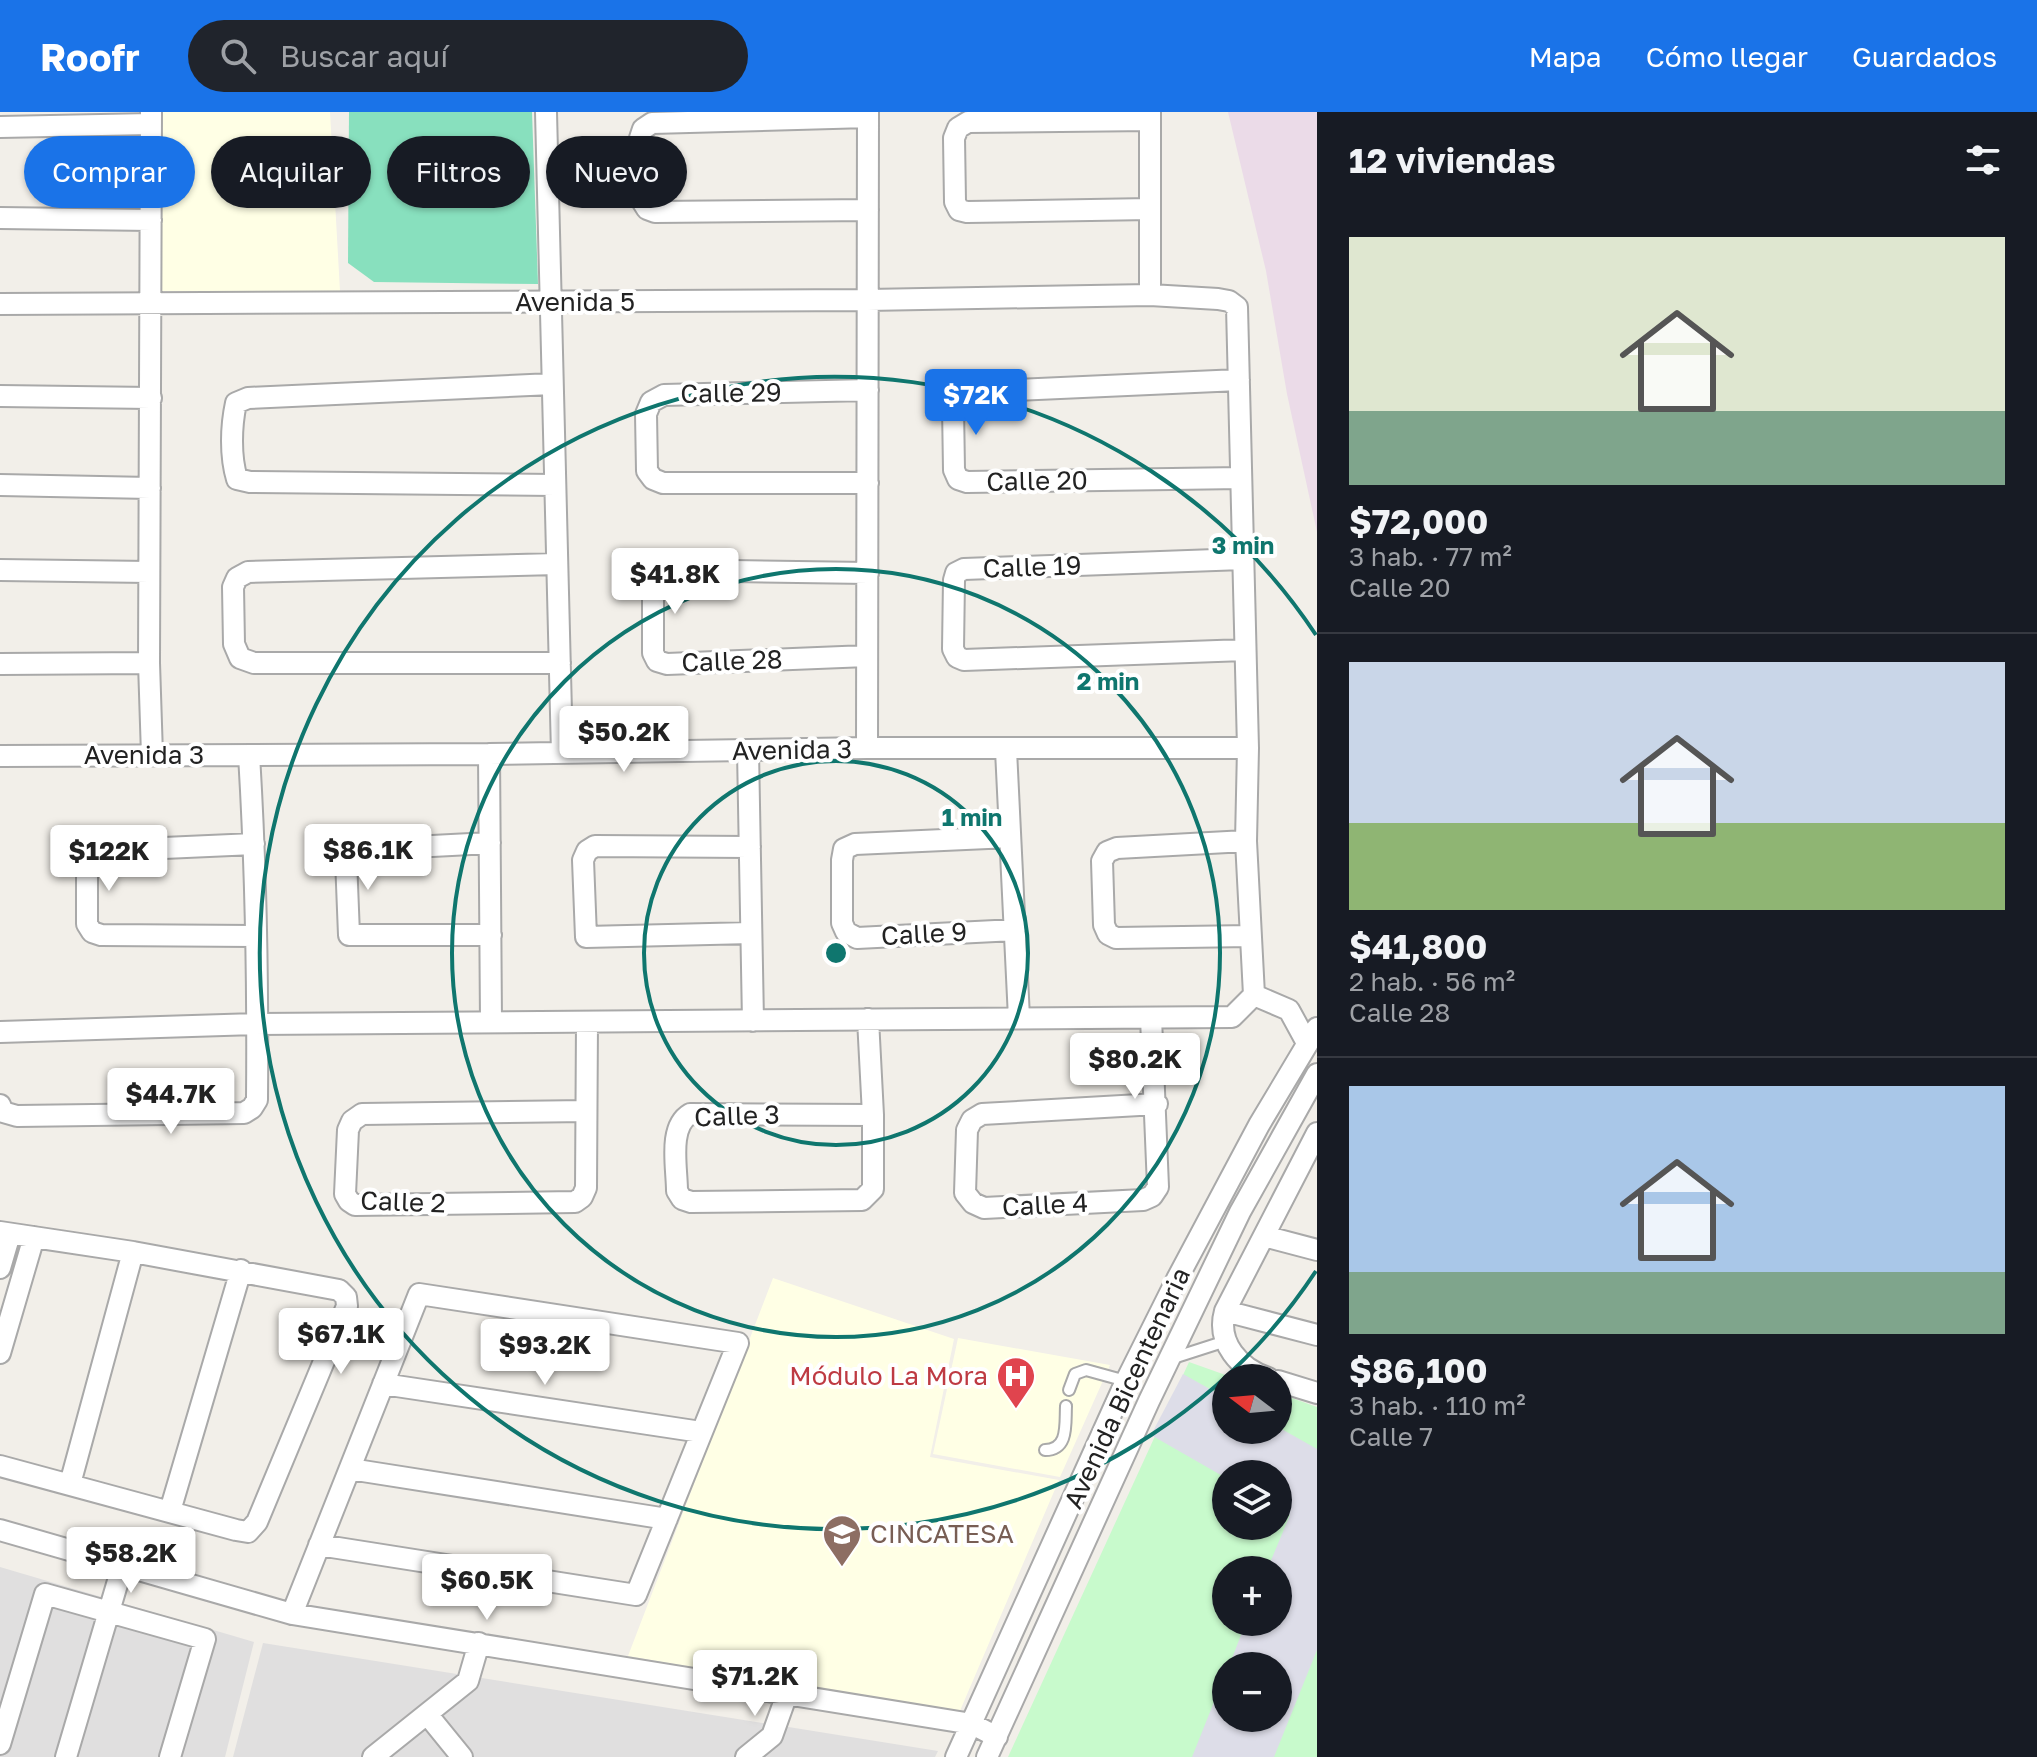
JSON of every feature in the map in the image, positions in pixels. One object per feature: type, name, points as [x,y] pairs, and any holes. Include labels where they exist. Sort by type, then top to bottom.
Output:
[{"type":"street","points":[[546,112],[562,753]]},
{"type":"street","points":[[867,748],[868,573],[868,210],[868,114],[652,123],[643,129],[640,138],[642,201],[647,209],[655,212],[868,210]]},
{"type":"street","points":[[1150,209],[959,210],[955,202],[954,138],[958,128],[968,122],[1150,116],[1150,209],[1150,295]]},
{"type":"street","points":[[0,127],[151,118],[149,663],[152,755]]},
{"type":"street","points":[[0,218],[151,220]]},
{"type":"street","name":"Avenida 5","points":[[0,304],[868,300],[1150,295],[1218,299],[1229,301],[1237,307],[1239,380]]},
{"type":"street","points":[[0,1032],[257,1024],[1232,1017],[1254,995],[1246,841],[1248,748],[1239,380]]},
{"type":"street","name":"Calle 20","points":[[1239,380],[970,392],[959,398],[953,407],[954,470],[958,479],[967,482],[1241,478]]},
{"type":"street","points":[[552,384],[248,398],[236,403],[233,415],[233,466],[237,479],[250,482],[555,485]]},
{"type":"street","name":"Calle 29","points":[[868,390],[664,395],[651,402],[646,414],[647,471],[653,479],[663,483],[868,483]]},
{"type":"street","points":[[0,396],[151,398]]},
{"type":"street","points":[[0,485],[150,488]]},
{"type":"street","name":"Calle 19","points":[[1243,559],[964,569],[956,573],[954,580],[953,649],[957,657],[964,660],[1245,650]]},
{"type":"street","points":[[557,564],[248,572],[237,578],[233,587],[234,644],[240,658],[254,663],[560,663]]},
{"type":"street","points":[[0,570],[149,572]]},
{"type":"street","name":"Calle 28","points":[[867,656],[667,664],[657,661],[653,653],[653,583],[657,574],[667,570],[868,573]]},
{"type":"street","points":[[0,664],[149,663]]},
{"type":"street","name":"Avenida 3","points":[[0,756],[489,754],[867,748],[1248,748]]},
{"type":"street","points":[[1006,750],[1019,1018]]},
{"type":"street","points":[[748,751],[753,1021]]},
{"type":"street","points":[[489,754],[491,1022]]},
{"type":"street","points":[[0,1105],[3,1112],[17,1116],[244,1113],[252,1108],[257,1100],[257,1024],[249,755]]},
{"type":"street","name":"Calle 9","points":[[1010,837],[855,844],[844,849],[842,923],[846,932],[857,938],[1015,930]]},
{"type":"street","points":[[1246,841],[1117,848],[1107,852],[1102,861],[1104,925],[1108,934],[1116,938],[1250,936]]},
{"type":"street","points":[[490,843],[355,850],[346,859],[349,935],[491,935]]},
{"type":"street","points":[[254,844],[96,851],[89,855],[87,861],[87,924],[92,932],[101,935],[255,936]]},
{"type":"street","points":[[750,847],[595,846],[587,851],[583,860],[586,937],[751,933]]},
{"type":"street","points":[[1254,995],[1289,1010],[1312,1036]]},
{"type":"street","points":[[1151,1018],[1157,1104]]},
{"type":"street","points":[[868,1019],[873,1115]]},
{"type":"street","points":[[586,1111],[587,1022]]},
{"type":"street","name":"Avenida Bicentenaria","points":[[956,1757],[1126,1381],[1222,1195],[1312,1036]]},
{"type":"street","name":"Avenida Bicentenaria","points":[[987,1757],[1240,1212],[1317,1074]]},
{"type":"street","name":"Calle 4","points":[[1157,1104],[1158,1187],[1152,1196],[1143,1200],[984,1208],[973,1203],[965,1193],[967,1130],[972,1120],[982,1114],[1157,1104]]},
{"type":"street","name":"Calle 2","points":[[586,1111],[586,1188],[582,1197],[575,1202],[355,1205],[345,1194],[348,1130],[352,1121],[362,1114],[586,1111]]},
{"type":"street","name":"Calle 3","points":[[690,1114],[873,1115],[873,1189],[862,1200],[691,1202],[682,1199],[677,1191],[677,1129],[681,1119],[690,1114]]},
{"type":"street","points":[[1243,1364],[1236,1360],[1226,1341],[1225,1311],[1264,1236],[1309,1164],[1317,1133]]},
{"type":"street","points":[[1272,1155],[1309,1164]]},
{"type":"street","points":[[0,1268],[5,1233],[241,1270],[339,1290],[346,1297],[347,1306],[257,1522],[248,1532],[0,1466]]},
{"type":"street","points":[[1264,1236],[1317,1250]]},
{"type":"street","points":[[0,1353],[34,1237]]},
{"type":"street","points":[[70,1484],[133,1252]]},
{"type":"street","points":[[170,1511],[241,1270]]},
{"type":"street","points":[[292,1614],[319,1545],[350,1469],[419,1294],[738,1343],[636,1595],[319,1545]]},
{"type":"street","points":[[1225,1311],[1317,1335]]},
{"type":"street","points":[[383,1384],[701,1432]]},
{"type":"street","points":[[1292,1385],[1317,1393]]},
{"type":"street","points":[[350,1469],[667,1519]]},
{"type":"street","points":[[0,1530],[292,1614],[972,1724],[997,1737]]},
{"type":"street","points":[[66,1757],[123,1564]]},
{"type":"street","points":[[0,1744],[45,1594],[205,1639],[170,1757]]},
{"type":"street","points":[[373,1757],[468,1681],[479,1643]]},
{"type":"street","points":[[746,1757],[772,1736],[787,1694]]},
{"type":"street","points":[[427,1714],[462,1757]]},
{"type":"lane","points":[[1170,1359],[1226,1341]]},
{"type":"lane","points":[[1069,1390],[1075,1374],[1086,1370],[1126,1381]]},
{"type":"lane","points":[[1045,1450],[1055,1449],[1062,1443],[1066,1406]]},
{"type":"shaded area","points":[[153,112],[330,112],[331,136],[211,136],[211,208],[335,208],[340,291],[160,291],[157,208],[195,208],[195,136],[154,136]]},
{"type":"shaded area","points":[[1228,112],[1317,112],[1317,532],[1287,394],[1266,271]]},
{"type":"shaded area","name":"CINCATESA","points":[[773,1278],[954,1339],[930,1457],[1059,1480],[959,1713],[628,1656]]},
{"type":"shaded area","name":"Módulo La Mora","points":[[958,1338],[1110,1365],[1060,1477],[933,1454]]},
{"type":"shaded area","points":[[1183,1374],[1212,1390],[1212,1444],[1292,1444],[1292,1435],[1317,1449],[1317,1650],[1292,1712],[1292,1652],[1234,1652],[1241,1636],[1292,1636],[1292,1556],[1273,1556],[1280,1540],[1292,1540],[1292,1460],[1212,1460],[1212,1470],[1151,1435]]},
{"type":"shaded area","points":[[0,1567],[254,1642],[225,1757],[0,1757]]},
{"type":"shaded area","points":[[263,1643],[938,1751],[935,1757],[233,1757]]},
{"type":"shaded area","points":[[1212,1707],[1212,1732],[1284,1732],[1274,1757],[1192,1757]]},
{"type":"green space","points":[[349,112],[532,112],[538,284],[374,282],[348,263],[348,208],[371,208],[371,136],[349,136]]},
{"type":"green space","points":[[1189,1362],[1212,1370],[1212,1444],[1292,1444],[1292,1398],[1317,1407],[1317,1757],[1008,1757]]},
{"type":"place","name":"Módulo La Mora","points":[[1016,1410]]},
{"type":"place","name":"CINCATESA","points":[[842,1568]]}]
